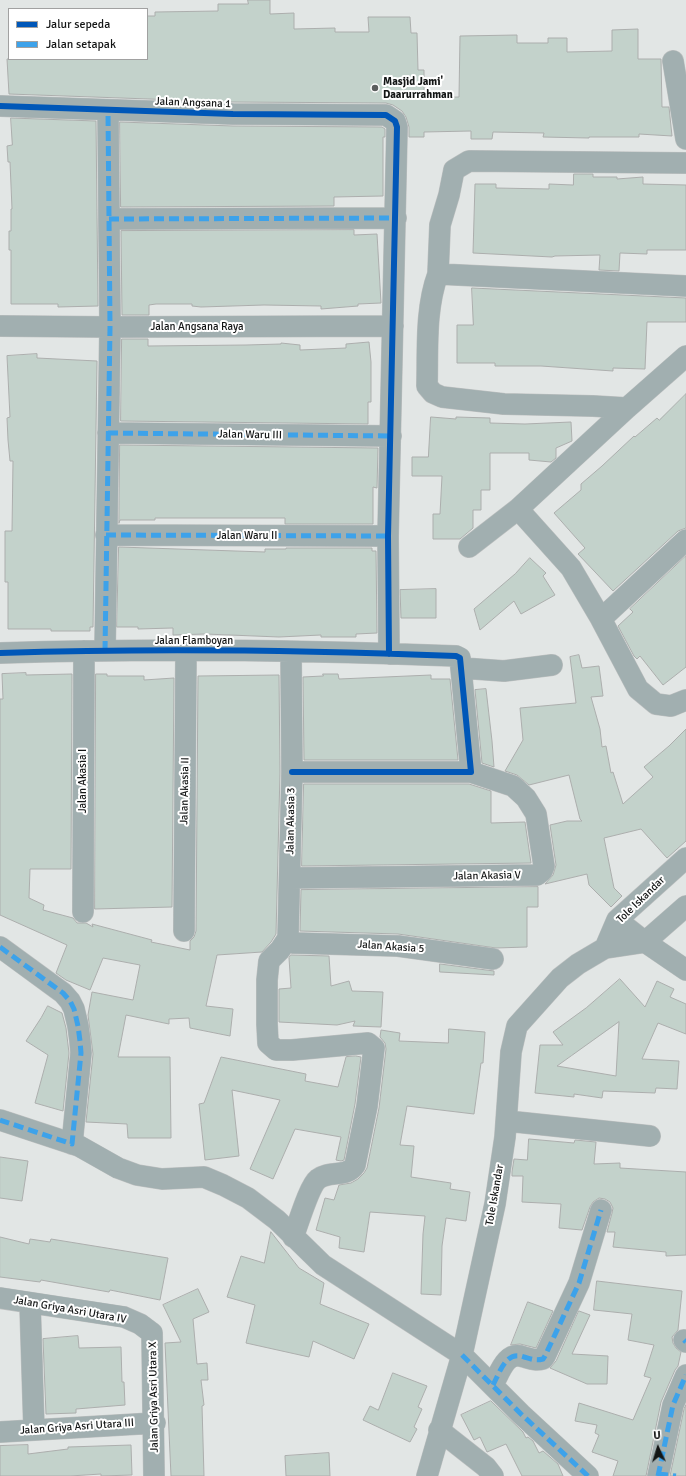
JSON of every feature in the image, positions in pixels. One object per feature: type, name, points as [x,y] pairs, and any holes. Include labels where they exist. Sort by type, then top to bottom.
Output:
[{"type":"street","points":[[673,61],[686,139]]},
{"type":"street","name":"Jalan Angsana 1","points":[[0,106],[232,114],[386,115],[395,121],[397,128],[396,218]]},
{"type":"street","points":[[105,651],[110,327],[108,110]]},
{"type":"street","points":[[626,408],[504,404],[442,397],[433,393],[428,386],[428,328],[433,291],[438,274],[440,225],[449,195],[454,170],[469,161],[686,164]]},
{"type":"street","points":[[109,219],[396,218],[388,536],[388,654]]},
{"type":"street","points":[[438,274],[686,286]]},
{"type":"street","name":"Jalan Angsana Raya","points":[[0,326],[393,326]]},
{"type":"street","points":[[469,547],[518,509],[626,408],[686,356]]},
{"type":"street","name":"Jalan Waru III","points":[[108,433],[391,436]]},
{"type":"street","points":[[518,509],[571,568],[601,619],[638,689],[656,704],[671,706],[686,700]]},
{"type":"street","name":"Jalan Waru II","points":[[106,535],[388,536]]},
{"type":"street","points":[[601,619],[686,540]]},
{"type":"street","name":"Jalan Flamboyan","points":[[0,654],[84,651],[186,651],[456,656],[460,658],[462,668]]},
{"type":"street","name":"Jalan Akasia I","points":[[83,912],[84,651]]},
{"type":"street","name":"Jalan Akasia II","points":[[184,931],[186,651]]},
{"type":"street","name":"Jalan Akasia 3","points":[[289,939],[292,772],[291,652]]},
{"type":"street","points":[[292,772],[471,772],[462,668],[504,671],[552,665]]},
{"type":"street","name":"Jalan Akasia V","points":[[290,878],[537,875],[542,871],[544,866],[536,814],[526,798],[513,786],[471,772]]},
{"type":"street","name":"Tole Iskandar","points":[[605,948],[617,920],[686,858]]},
{"type":"street","points":[[645,942],[686,906]]},
{"type":"street","points":[[617,920],[645,942],[686,970]]},
{"type":"street","points":[[289,939],[269,962],[267,980],[268,1044],[276,1050],[292,1050],[368,1043],[374,1048],[367,1106],[355,1165],[348,1172],[323,1176],[316,1180],[310,1191],[293,1236]]},
{"type":"street","name":"Jalan Akasia 5","points":[[289,939],[294,943],[398,946],[493,959]]},
{"type":"street","name":"Tole Iskandar","points":[[427,1476],[439,1430],[462,1355],[495,1204],[507,1121],[511,1052],[517,1026],[560,978],[578,964],[605,948],[645,942]]},
{"type":"street","points":[[0,947],[63,993],[70,1001],[74,1009],[78,1026],[81,1053],[72,1144]]},
{"type":"street","points":[[0,1120],[79,1146],[118,1168],[137,1175],[162,1179],[204,1177],[223,1184],[248,1198],[277,1220],[323,1265],[462,1355],[521,1414],[588,1476]]},
{"type":"street","points":[[507,1121],[650,1136]]},
{"type":"street","points":[[493,1386],[507,1359],[514,1355],[535,1360],[543,1359],[545,1356],[579,1283],[601,1210]]},
{"type":"street","name":"Jalan Griya Asri Utara IV","points":[[0,1298],[124,1317],[140,1324]]},
{"type":"street","points":[[30,1303],[34,1430]]},
{"type":"street","name":"Jalan Griya Asri Utara X","points":[[140,1324],[152,1333],[155,1423],[154,1476]]},
{"type":"street","points":[[664,1475],[669,1419],[686,1375]]},
{"type":"street","name":"Jalan Griya Asri Utara III","points":[[0,1432],[155,1423]]},
{"type":"street","points":[[439,1430],[486,1466],[493,1476]]},
{"type":"building","points":[[248,0],[270,0],[270,14],[294,13],[294,29],[335,28],[335,32],[369,32],[368,17],[410,17],[411,33],[417,33],[418,70],[424,70],[424,98],[459,97],[460,36],[517,35],[517,43],[548,43],[548,38],[567,38],[567,52],[612,51],[612,30],[638,29],[638,59],[661,59],[662,107],[669,107],[672,136],[639,134],[639,137],[543,137],[544,133],[493,132],[492,139],[471,139],[471,131],[424,132],[424,137],[409,137],[409,127],[406,117],[402,111],[393,105],[386,103],[233,102],[9,94],[7,59],[148,60],[148,16],[155,16],[155,12],[218,11],[218,4],[248,4]]},
{"type":"building","points":[[11,118],[96,121],[98,306],[58,307],[58,304],[11,304],[11,250],[9,250],[9,231],[11,231],[12,209],[10,162],[8,162],[7,146],[12,145]]},
{"type":"building","points":[[120,122],[233,126],[382,127],[385,129],[385,137],[383,137],[383,196],[334,197],[334,206],[121,207]]},
{"type":"building","points":[[574,174],[593,174],[593,177],[617,177],[617,179],[643,177],[643,184],[686,185],[686,250],[647,250],[647,254],[620,253],[619,271],[599,270],[600,255],[552,257],[473,253],[475,184],[496,184],[496,188],[549,189],[549,184],[573,185]]},
{"type":"building","points":[[354,230],[354,235],[377,234],[381,303],[358,304],[358,306],[321,309],[321,306],[264,305],[201,307],[192,306],[192,304],[156,304],[149,305],[149,315],[122,315],[121,231]]},
{"type":"building","points":[[472,288],[686,298],[686,322],[647,322],[645,369],[613,368],[613,371],[541,366],[495,366],[495,363],[457,363],[457,325],[473,325]]},
{"type":"building","points":[[122,339],[148,339],[148,346],[246,345],[281,343],[300,345],[300,350],[346,348],[346,344],[369,342],[371,362],[371,402],[368,402],[368,424],[121,421]]},
{"type":"building","points":[[37,354],[37,358],[97,361],[93,627],[90,627],[90,631],[8,629],[8,582],[5,582],[5,531],[12,531],[13,461],[10,461],[8,440],[7,418],[10,417],[7,356]]},
{"type":"building","points":[[686,394],[686,528],[678,531],[613,591],[578,554],[585,548],[554,513],[581,490],[581,484],[634,436],[635,437],[657,418],[659,420]]},
{"type":"building","points":[[431,417],[456,419],[456,417],[490,418],[490,423],[525,424],[571,422],[572,441],[556,448],[556,458],[551,462],[529,460],[529,453],[490,453],[490,490],[481,490],[481,510],[473,510],[473,528],[460,539],[433,539],[433,514],[440,514],[442,476],[412,476],[412,457],[428,457]]},
{"type":"building","points":[[120,445],[378,448],[377,488],[373,487],[373,524],[285,524],[285,518],[155,518],[155,520],[120,520],[119,523]]},
{"type":"building","points":[[119,547],[265,552],[265,549],[286,548],[372,548],[372,551],[376,551],[377,633],[356,634],[356,637],[321,637],[321,635],[279,637],[205,634],[173,635],[173,628],[138,629],[138,627],[117,627]]},
{"type":"building","points":[[686,556],[686,667],[663,685],[640,656],[637,659],[634,656],[618,626],[633,612],[630,609]]},
{"type":"building","points":[[530,558],[546,573],[543,576],[555,595],[521,614],[514,601],[480,630],[474,609],[515,574]]},
{"type":"building","points":[[436,589],[436,618],[401,618],[400,590]]},
{"type":"building","points":[[579,655],[582,668],[599,666],[603,696],[591,697],[600,729],[602,747],[606,746],[611,773],[613,772],[623,804],[653,777],[644,767],[669,746],[686,729],[686,841],[667,858],[641,829],[604,838],[614,888],[622,896],[611,907],[589,885],[587,874],[545,884],[553,875],[556,865],[550,825],[567,821],[582,821],[580,819],[569,775],[529,785],[517,775],[505,771],[523,740],[520,708],[576,703],[570,657]]},
{"type":"building","points":[[26,673],[26,675],[72,674],[71,869],[30,869],[29,898],[44,905],[43,910],[73,918],[77,923],[86,923],[93,927],[92,924],[152,940],[151,942],[190,950],[190,941],[194,937],[196,931],[198,676],[279,675],[280,772],[276,934],[262,952],[217,955],[206,1006],[233,1009],[230,1036],[190,1028],[189,1018],[169,1019],[169,1024],[126,1015],[118,1057],[170,1057],[171,1138],[128,1138],[127,1124],[86,1122],[93,1054],[88,1015],[92,992],[133,1000],[140,965],[103,958],[90,990],[66,980],[56,973],[67,945],[0,915],[0,699],[3,699],[2,674]]},
{"type":"building","points":[[96,674],[107,674],[107,676],[144,676],[144,680],[174,678],[172,907],[95,909]]},
{"type":"building","points":[[323,674],[338,674],[339,679],[431,675],[431,679],[450,679],[458,760],[304,760],[303,677],[323,676]]},
{"type":"building","points":[[486,689],[494,767],[482,763],[475,690]]},
{"type":"building","points":[[304,784],[469,784],[491,791],[491,823],[525,822],[531,863],[302,866]]},
{"type":"building","points":[[538,887],[538,907],[527,907],[527,947],[496,948],[398,934],[300,931],[301,890]]},
{"type":"building","points":[[291,955],[329,956],[331,986],[349,981],[352,991],[383,992],[381,1027],[353,1026],[355,1021],[337,1025],[279,1022],[279,989],[291,988],[289,958]]},
{"type":"building","points":[[440,964],[494,971],[494,975],[440,972]]},
{"type":"building","points":[[620,979],[645,1007],[657,981],[674,989],[670,997],[686,1004],[686,1034],[658,1023],[642,1059],[679,1061],[677,1089],[656,1088],[655,1093],[603,1091],[602,1098],[574,1094],[574,1097],[535,1093],[540,1045],[563,1045],[553,1032],[586,1008]],"holes":[[[619,1022],[616,1076],[557,1066]]]},
{"type":"building","points":[[48,1006],[62,1013],[66,1028],[69,1053],[63,1111],[35,1103],[48,1055],[26,1041]]},
{"type":"building","points":[[449,1029],[485,1032],[483,1063],[481,1063],[474,1114],[407,1106],[400,1145],[414,1146],[411,1177],[451,1183],[450,1189],[470,1192],[466,1221],[446,1218],[442,1246],[441,1295],[421,1294],[425,1216],[370,1212],[364,1252],[339,1248],[340,1237],[316,1230],[325,1198],[334,1200],[339,1185],[351,1183],[358,1179],[367,1168],[379,1108],[386,1049],[385,1043],[380,1037],[381,1030],[400,1033],[399,1041],[448,1043]]},
{"type":"building","points":[[221,1057],[306,1074],[305,1081],[338,1087],[346,1057],[361,1057],[355,1104],[344,1160],[336,1160],[341,1137],[295,1129],[273,1179],[250,1169],[280,1100],[232,1090],[239,1156],[205,1160],[199,1104],[204,1103]]},
{"type":"building","points":[[529,1139],[574,1143],[575,1140],[596,1142],[594,1164],[620,1163],[620,1168],[686,1172],[686,1255],[666,1256],[666,1252],[613,1247],[615,1232],[607,1232],[613,1208],[610,1202],[605,1199],[599,1198],[593,1202],[582,1230],[559,1228],[561,1204],[522,1202],[523,1176],[512,1176],[512,1172],[514,1159],[527,1160]]},
{"type":"building","points":[[0,1157],[28,1161],[22,1201],[0,1198]]},
{"type":"building","points":[[271,1232],[299,1268],[324,1283],[320,1304],[369,1324],[354,1359],[313,1341],[309,1357],[246,1343],[255,1305],[227,1297],[241,1256],[264,1263]]},
{"type":"building","points":[[0,1237],[29,1244],[30,1239],[50,1242],[51,1239],[168,1258],[160,1300],[110,1290],[109,1292],[41,1280],[40,1282],[0,1277]]},
{"type":"building","points":[[597,1281],[682,1291],[678,1330],[672,1337],[676,1348],[681,1352],[678,1366],[661,1402],[646,1476],[613,1476],[618,1461],[592,1452],[599,1435],[595,1433],[597,1425],[575,1421],[579,1403],[633,1420],[651,1378],[644,1376],[654,1345],[628,1340],[632,1314],[594,1310]]},
{"type":"building","points":[[198,1289],[209,1312],[193,1319],[197,1364],[207,1363],[208,1380],[201,1380],[204,1405],[202,1406],[204,1476],[171,1476],[165,1343],[181,1342],[163,1305]]},
{"type":"building","points":[[528,1302],[553,1311],[536,1348],[520,1344],[511,1345]]},
{"type":"building","points":[[579,1311],[590,1315],[572,1354],[608,1356],[607,1384],[587,1384],[550,1368],[556,1361]]},
{"type":"building","points":[[78,1336],[79,1348],[121,1347],[122,1382],[124,1382],[125,1405],[76,1409],[76,1413],[46,1414],[43,1339]]},
{"type":"building","points":[[393,1373],[427,1386],[418,1407],[422,1409],[414,1427],[417,1429],[410,1442],[363,1420],[370,1406],[378,1410]]},
{"type":"building","points":[[491,1401],[523,1432],[526,1438],[528,1437],[533,1441],[539,1453],[543,1451],[558,1464],[563,1476],[522,1476],[506,1444],[487,1452],[480,1437],[474,1440],[461,1415]]},
{"type":"building","points":[[686,1405],[686,1476],[670,1476],[684,1409]]},
{"type":"building","points":[[28,1445],[28,1454],[68,1449],[68,1447],[131,1445],[132,1475],[101,1476],[101,1474],[70,1476],[0,1476],[0,1446]]},
{"type":"building","points":[[329,1453],[330,1476],[286,1476],[285,1456]]},
{"type":"marked path","points":[[105,651],[110,327],[108,110]]},
{"type":"marked path","points":[[109,219],[396,218]]},
{"type":"marked path","points":[[108,433],[391,436]]},
{"type":"marked path","points":[[106,535],[388,536]]},
{"type":"marked path","points":[[0,947],[63,993],[70,1001],[74,1009],[78,1026],[81,1053],[72,1144],[0,1120]]},
{"type":"marked path","points":[[493,1385],[508,1359],[518,1356],[538,1360],[543,1359],[545,1356],[579,1283],[601,1210]]},
{"type":"marked path","points":[[462,1355],[521,1414],[588,1476]]},
{"type":"marked path","points":[[658,1476],[673,1405],[686,1375]]},
{"type":"marked path","points":[[658,1474],[676,1476]]},
{"type":"cycle path","points":[[0,106],[233,114],[386,115],[395,121],[397,127],[388,536],[389,654]]},
{"type":"cycle path","points":[[0,653],[57,651],[228,650],[399,654],[456,656],[460,658],[471,772],[292,772]]},
{"type":"place","name":"Masjid Jami' Daarurrahman","points":[[375,88]]}]
